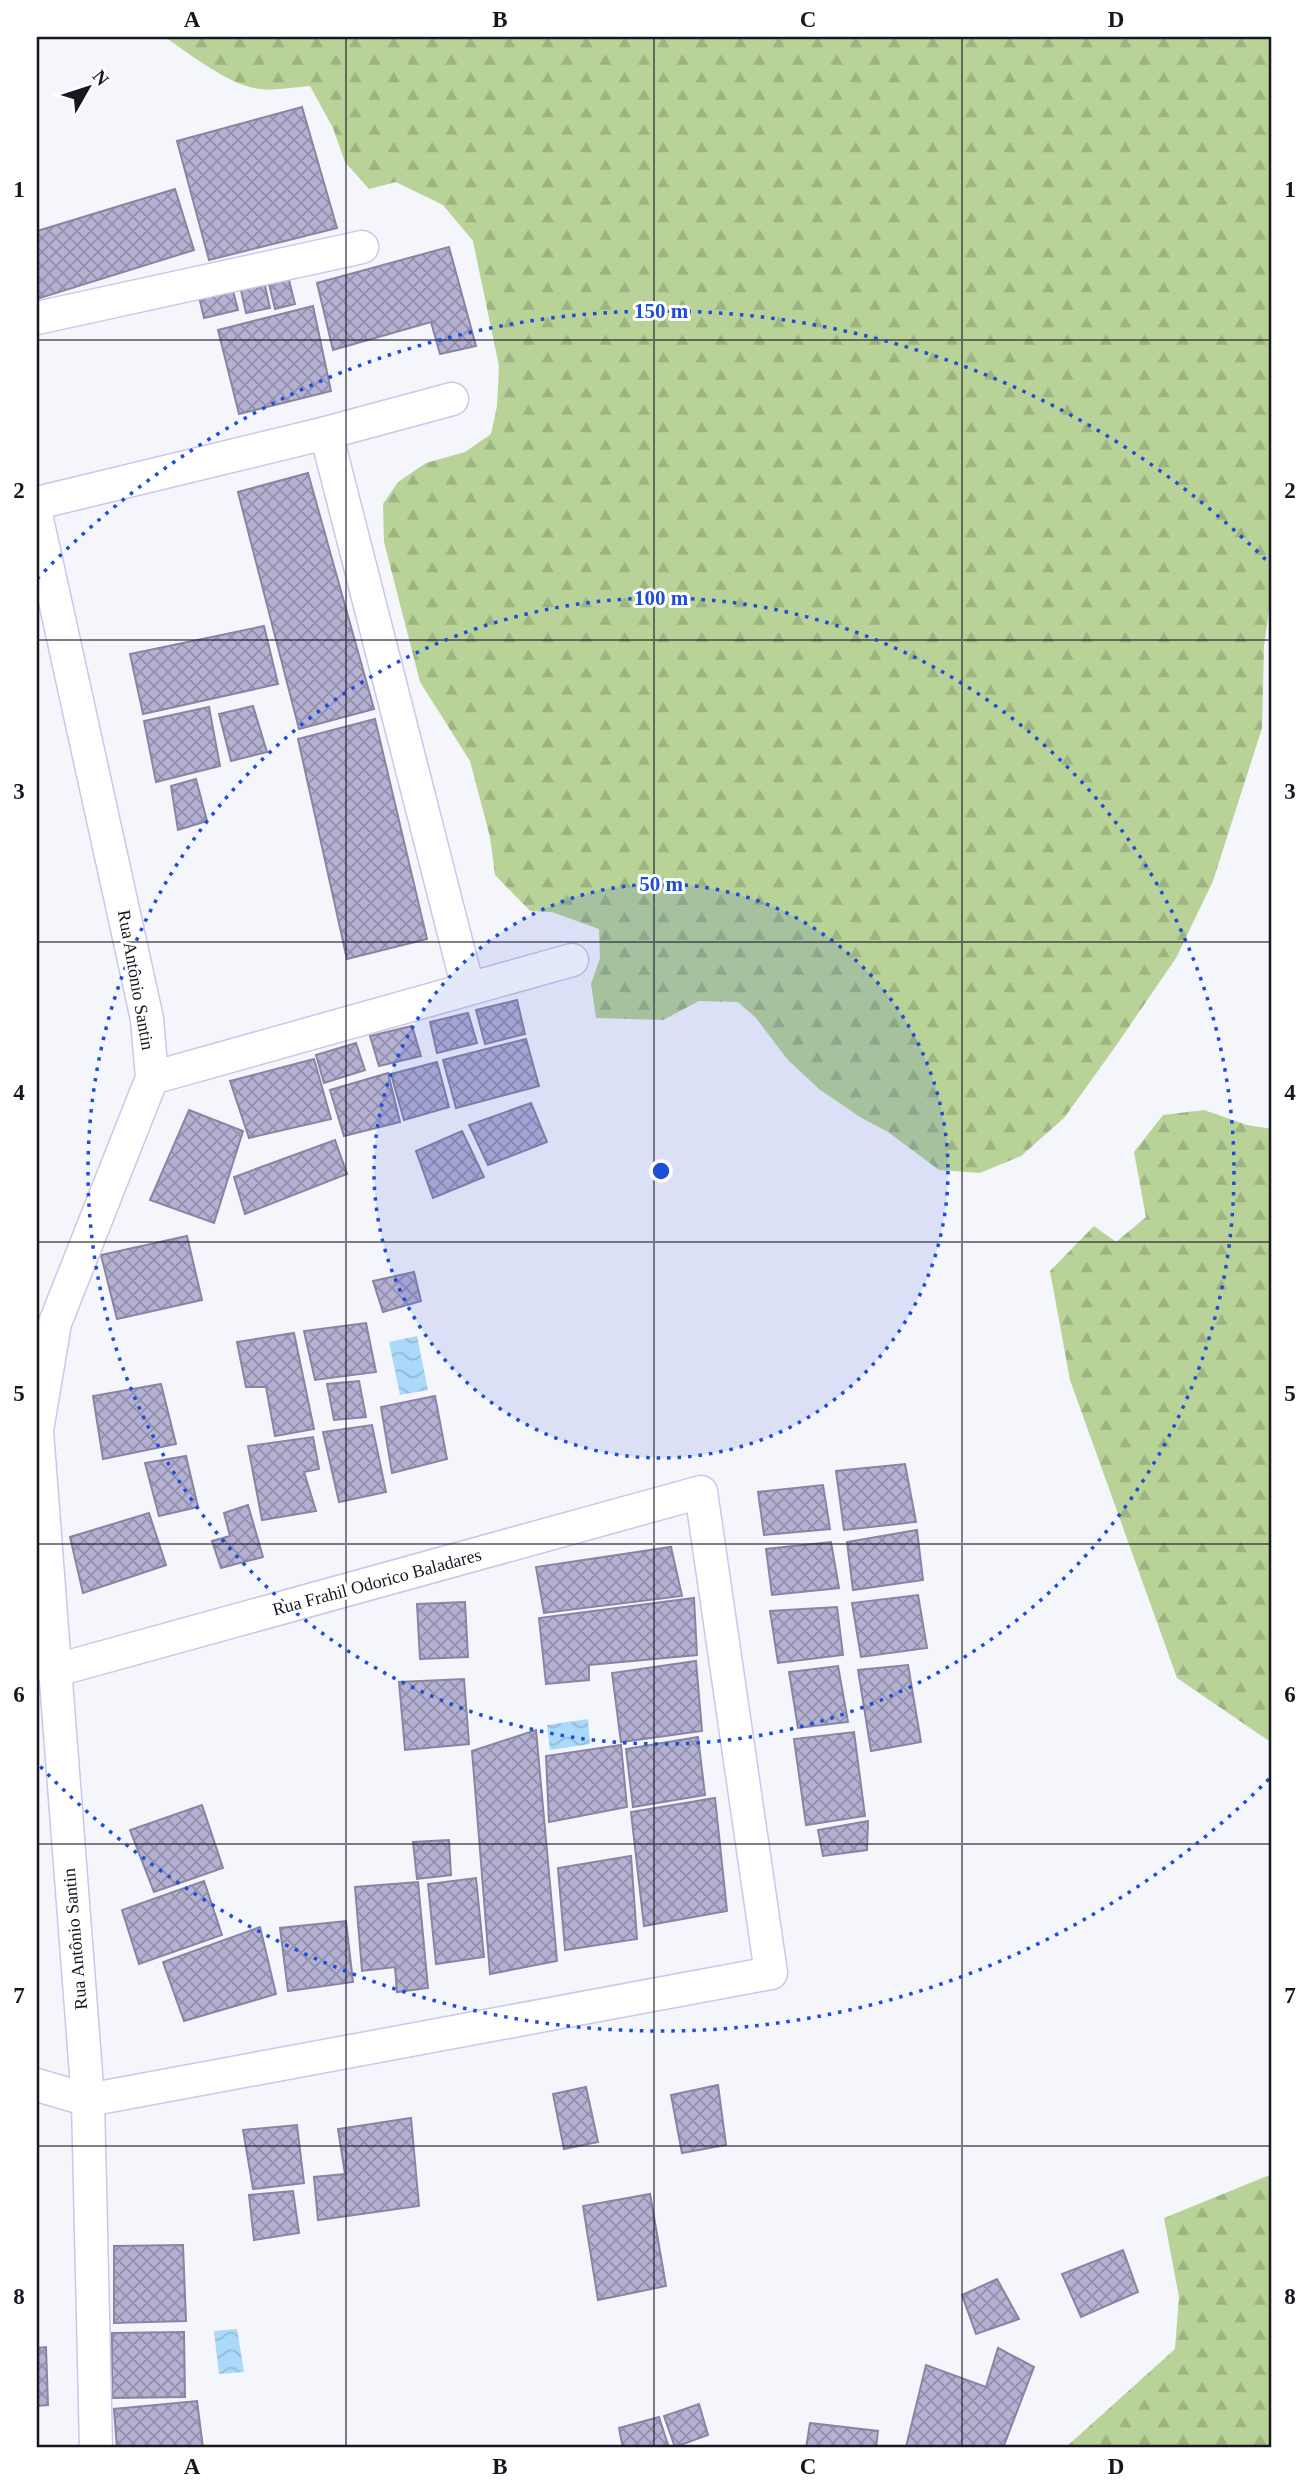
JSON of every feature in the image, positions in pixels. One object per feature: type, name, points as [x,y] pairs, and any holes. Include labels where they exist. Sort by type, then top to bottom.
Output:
[{"type":"street","points":[[37,318],[362,247]]},
{"type":"street","points":[[37,503],[327,433],[452,399]]},
{"type":"street","points":[[327,433],[468,988]]},
{"type":"street","name":"Rua Antônio Santin","points":[[37,519],[46,591],[147,1019],[152,1078],[55,1323],[37,1430],[53,1671],[89,2100],[96,2448]]},
{"type":"street","points":[[152,1078],[572,960]]},
{"type":"street","name":"Rua Frahil Odorico Baladares","points":[[53,1671],[701,1492],[771,1973],[89,2100]]},
{"type":"street","points":[[37,2085],[89,2100]]},
{"type":"green space","points":[[165,37],[1272,37],[1272,589],[1264,646],[1262,728],[1213,881],[1176,958],[1064,1118],[1021,1156],[980,1173],[939,1170],[888,1132],[819,1089],[788,1060],[756,1018],[738,1002],[699,1001],[663,1020],[596,1018],[591,984],[600,958],[599,929],[552,912],[530,911],[495,875],[490,837],[470,761],[420,682],[384,542],[383,504],[398,482],[426,463],[465,452],[491,434],[497,406],[499,366],[473,241],[443,205],[396,182],[369,189],[345,162],[333,128],[310,86],[273,90],[250,87],[211,69]]},
{"type":"green space","points":[[1204,1110],[1247,1125],[1272,1129],[1272,1743],[1177,1678],[1070,1380],[1050,1271],[1094,1226],[1116,1242],[1146,1217],[1134,1152],[1163,1115]]},
{"type":"green space","points":[[1272,2174],[1272,2448],[1065,2448],[1175,2349],[1179,2297],[1164,2218]]},
{"type":"water","points":[[417,1336],[428,1390],[400,1395],[389,1342]]},
{"type":"water","points":[[588,1719],[590,1744],[550,1750],[547,1725]]},
{"type":"water","points":[[237,2329],[244,2372],[219,2374],[214,2331]]},
{"type":"building","points":[[302,107],[337,228],[209,260],[177,141]]},
{"type":"building","points":[[175,189],[194,250],[37,299],[37,231]]},
{"type":"building","points":[[449,247],[476,346],[440,354],[431,322],[333,350],[317,283]]},
{"type":"building","points":[[287,272],[295,304],[275,309],[267,276]]},
{"type":"building","points":[[263,277],[270,308],[246,313],[239,281]]},
{"type":"building","points":[[231,283],[238,310],[204,318],[197,288]]},
{"type":"building","points":[[313,306],[331,391],[239,414],[218,330]]},
{"type":"building","points":[[308,473],[374,709],[299,729],[238,492]]},
{"type":"building","points":[[264,626],[278,684],[143,714],[130,654]]},
{"type":"building","points":[[253,706],[267,752],[231,761],[219,714]]},
{"type":"building","points":[[209,707],[220,766],[156,782],[144,721]]},
{"type":"building","points":[[375,719],[427,939],[347,959],[298,739]]},
{"type":"building","points":[[196,779],[207,821],[178,830],[171,786]]},
{"type":"building","points":[[517,1000],[525,1034],[485,1044],[476,1010]]},
{"type":"building","points":[[468,1013],[477,1043],[437,1053],[430,1022]]},
{"type":"building","points":[[412,1026],[421,1056],[379,1066],[370,1036]]},
{"type":"building","points":[[526,1039],[539,1086],[456,1108],[443,1060]]},
{"type":"building","points":[[356,1043],[365,1070],[324,1083],[316,1055]]},
{"type":"building","points":[[314,1059],[331,1119],[249,1138],[230,1081]]},
{"type":"building","points":[[437,1062],[449,1107],[404,1120],[391,1074]]},
{"type":"building","points":[[388,1073],[400,1122],[344,1136],[330,1090]]},
{"type":"building","points":[[531,1103],[547,1142],[488,1165],[469,1125]]},
{"type":"building","points":[[189,1110],[243,1131],[214,1223],[150,1200]]},
{"type":"building","points":[[462,1131],[484,1177],[433,1198],[416,1151]]},
{"type":"building","points":[[335,1140],[347,1174],[245,1214],[234,1177]]},
{"type":"building","points":[[187,1236],[202,1300],[117,1319],[101,1255]]},
{"type":"building","points":[[414,1272],[421,1301],[383,1312],[373,1281]]},
{"type":"building","points":[[366,1323],[376,1372],[315,1380],[304,1331]]},
{"type":"building","points":[[294,1333],[314,1429],[275,1436],[266,1387],[246,1387],[237,1342]]},
{"type":"building","points":[[359,1381],[366,1417],[334,1420],[327,1384]]},
{"type":"building","points":[[161,1384],[176,1444],[103,1459],[93,1396]]},
{"type":"building","points":[[435,1396],[447,1459],[392,1473],[381,1407]]},
{"type":"building","points":[[372,1425],[386,1492],[339,1502],[323,1432]]},
{"type":"building","points":[[313,1437],[319,1469],[304,1472],[316,1511],[262,1520],[248,1446]]},
{"type":"building","points":[[186,1456],[198,1507],[159,1516],[145,1463]]},
{"type":"building","points":[[905,1464],[916,1522],[844,1530],[836,1471]]},
{"type":"building","points":[[823,1485],[830,1529],[764,1535],[758,1492]]},
{"type":"building","points":[[248,1505],[263,1557],[221,1568],[212,1541],[230,1536],[224,1513]]},
{"type":"building","points":[[149,1513],[166,1565],[83,1593],[70,1537]]},
{"type":"building","points":[[917,1530],[923,1580],[853,1590],[847,1542]]},
{"type":"building","points":[[831,1542],[839,1588],[772,1595],[766,1549]]},
{"type":"building","points":[[671,1547],[682,1596],[544,1613],[536,1567]]},
{"type":"building","points":[[918,1595],[927,1648],[861,1657],[852,1603]]},
{"type":"building","points":[[694,1598],[697,1655],[589,1665],[589,1680],[546,1684],[539,1618]]},
{"type":"building","points":[[465,1602],[468,1657],[420,1659],[417,1604]]},
{"type":"building","points":[[837,1607],[843,1655],[778,1663],[770,1611]]},
{"type":"building","points":[[696,1661],[702,1731],[621,1742],[612,1673]]},
{"type":"building","points":[[908,1665],[921,1742],[871,1751],[858,1670]]},
{"type":"building","points":[[838,1666],[848,1722],[798,1728],[789,1672]]},
{"type":"building","points":[[464,1679],[469,1744],[405,1750],[399,1682]]},
{"type":"building","points":[[536,1730],[557,1961],[490,1974],[472,1751]]},
{"type":"building","points":[[854,1732],[865,1816],[806,1825],[794,1739]]},
{"type":"building","points":[[698,1737],[705,1795],[633,1807],[626,1749]]},
{"type":"building","points":[[621,1745],[627,1807],[549,1822],[546,1756]]},
{"type":"building","points":[[715,1798],[727,1911],[644,1926],[631,1812]]},
{"type":"building","points":[[202,1805],[223,1868],[154,1892],[130,1830]]},
{"type":"building","points":[[868,1821],[867,1850],[823,1856],[818,1830]]},
{"type":"building","points":[[449,1840],[451,1875],[417,1879],[413,1842]]},
{"type":"building","points":[[631,1856],[637,1939],[565,1950],[558,1868]]},
{"type":"building","points":[[476,1878],[484,1957],[436,1964],[428,1884]]},
{"type":"building","points":[[204,1881],[222,1935],[139,1964],[122,1910]]},
{"type":"building","points":[[418,1882],[428,1988],[397,1992],[395,1967],[362,1971],[355,1887]]},
{"type":"building","points":[[346,1921],[353,1982],[288,1991],[280,1928]]},
{"type":"building","points":[[260,1927],[276,1994],[184,2021],[163,1962]]},
{"type":"building","points":[[718,2085],[726,2145],[682,2153],[671,2095]]},
{"type":"building","points":[[586,2087],[598,2142],[564,2149],[553,2094]]},
{"type":"building","points":[[411,2118],[419,2206],[318,2220],[314,2177],[345,2174],[338,2129]]},
{"type":"building","points":[[297,2125],[304,2183],[253,2189],[243,2130]]},
{"type":"building","points":[[293,2191],[299,2233],[254,2240],[249,2195]]},
{"type":"building","points":[[650,2194],[666,2286],[598,2300],[583,2206]]},
{"type":"building","points":[[183,2245],[186,2321],[114,2323],[114,2246]]},
{"type":"building","points":[[1123,2250],[1138,2292],[1081,2317],[1062,2274]]},
{"type":"building","points":[[997,2279],[1019,2319],[976,2334],[962,2295]]},
{"type":"building","points":[[184,2332],[185,2397],[112,2398],[112,2333]]},
{"type":"building","points":[[46,2347],[48,2405],[37,2406],[37,2348]]},
{"type":"building","points":[[998,2348],[1034,2367],[1003,2448],[906,2447],[926,2365],[986,2387]]},
{"type":"building","points":[[197,2401],[203,2448],[117,2448],[114,2409]]},
{"type":"building","points":[[699,2404],[708,2435],[675,2447],[664,2416]]},
{"type":"building","points":[[659,2417],[669,2448],[623,2448],[619,2428]]},
{"type":"building","points":[[810,2423],[878,2431],[876,2448],[806,2448]]}]
